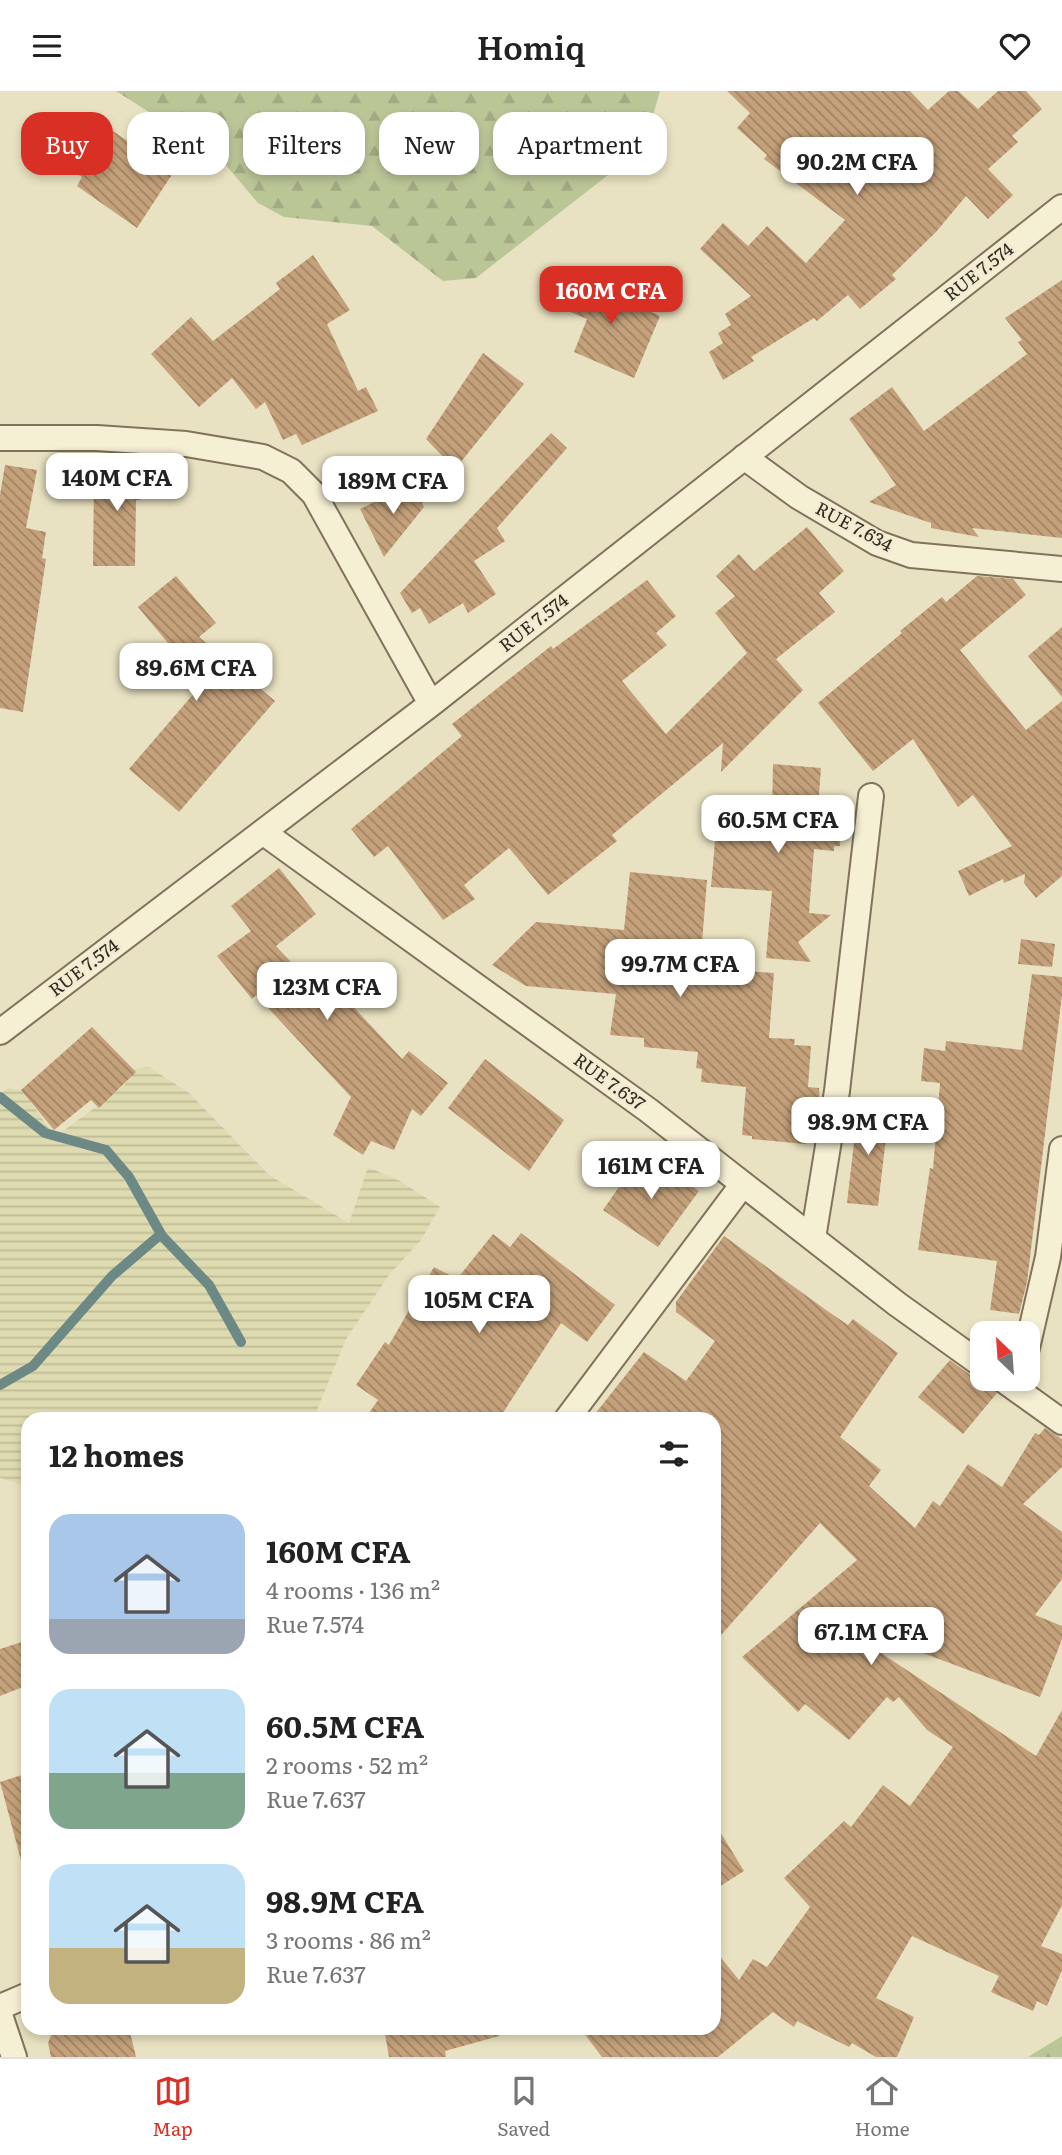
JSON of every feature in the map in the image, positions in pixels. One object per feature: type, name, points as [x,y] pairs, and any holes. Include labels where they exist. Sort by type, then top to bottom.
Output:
[{"type":"street","name":"RUE 7.574","points":[[0,1032],[431,705],[1062,207]]},
{"type":"street","points":[[0,438],[97,438],[186,444],[263,457],[291,471],[314,494],[431,705]]},
{"type":"street","name":"RUE 7.634","points":[[744,457],[799,496],[877,543],[911,555],[1062,569]]},
{"type":"street","points":[[813,1238],[836,1091],[871,796]]},
{"type":"street","name":"RUE 7.637","points":[[264,832],[648,1110],[970,1356]]},
{"type":"street","points":[[1033,1321],[1048,1257],[1062,1149]]},
{"type":"street","points":[[572,1412],[743,1184]]},
{"type":"street","points":[[1023,1391],[1062,1422]]},
{"type":"street","points":[[0,2007],[21,1998]]},
{"type":"street","points":[[0,2015],[14,2057]]},
{"type":"shaded area","points":[[149,1067],[189,1093],[269,1175],[349,1223],[368,1167],[400,1181],[440,1207],[421,1240],[389,1275],[346,1339],[317,1412],[21,1412],[21,1485],[0,1478],[0,1094],[8,1088],[22,1090],[55,1137],[124,1086],[132,1069]]},
{"type":"green space","points":[[116,91],[660,91],[654,112],[493,112],[493,175],[608,175],[476,278],[443,281],[372,226],[284,217],[258,203],[229,169],[229,112],[149,112]]},
{"type":"green space","points":[[1062,2036],[1062,2057],[1028,2057]]},
{"type":"building","points":[[727,91],[910,91],[928,110],[949,91],[958,91],[978,109],[998,91],[1026,91],[1042,109],[1012,136],[1018,142],[988,169],[1013,195],[988,219],[966,196],[936,232],[892,275],[896,279],[860,309],[848,295],[817,321],[814,318],[751,357],[754,361],[723,380],[709,352],[723,343],[718,333],[731,325],[725,314],[751,296],[700,249],[723,223],[748,246],[767,226],[806,263],[845,220],[764,159],[767,155],[737,128],[750,113]]},
{"type":"building","points":[[113,131],[127,141],[127,175],[172,175],[137,228],[77,186],[82,177],[79,175],[113,175]]},
{"type":"building","points":[[313,255],[350,310],[327,324],[358,391],[366,387],[378,411],[302,445],[296,434],[283,440],[265,402],[256,409],[232,378],[199,407],[151,354],[191,317],[213,341],[280,289],[276,283]]},
{"type":"building","points":[[586,268],[609,277],[603,291],[660,316],[634,378],[574,352],[587,319],[568,311]]},
{"type":"building","points":[[1062,280],[1062,538],[972,528],[979,537],[931,528],[931,523],[869,502],[896,485],[849,419],[892,387],[924,431],[1027,354],[1018,342],[1022,340],[1005,318]]},
{"type":"building","points":[[483,353],[524,384],[460,463],[449,463],[426,439]]},
{"type":"building","points":[[551,433],[567,448],[497,528],[505,541],[474,561],[496,594],[468,613],[463,603],[429,624],[420,608],[412,613],[400,593]]},
{"type":"building","points":[[115,454],[143,457],[140,500],[136,500],[135,566],[93,566],[94,478],[113,479]]},
{"type":"building","points":[[5,465],[37,470],[26,528],[46,532],[42,558],[46,559],[23,712],[0,708],[0,495]]},
{"type":"building","points":[[413,483],[424,507],[384,557],[360,509]]},
{"type":"building","points":[[807,527],[844,571],[819,593],[835,612],[776,659],[803,690],[721,772],[723,743],[612,835],[617,841],[548,895],[509,848],[464,885],[475,899],[443,920],[388,846],[374,857],[351,829],[462,736],[452,724],[551,646],[553,649],[647,580],[676,616],[656,633],[667,645],[622,681],[666,734],[747,653],[715,613],[735,596],[716,576],[739,554],[754,571]]},
{"type":"building","points":[[176,576],[216,623],[199,637],[275,701],[179,812],[129,769],[202,684],[138,607]]},
{"type":"building","points":[[977,576],[1013,579],[1026,595],[960,650],[1026,730],[1062,701],[1062,876],[1036,898],[1024,883],[1025,874],[1004,883],[1003,879],[969,896],[958,871],[1012,846],[973,795],[958,807],[913,739],[873,771],[818,703],[942,597],[946,602]]},
{"type":"building","points":[[1062,627],[1062,697],[1028,656]]},
{"type":"building","points":[[773,764],[821,768],[817,819],[841,820],[840,846],[834,846],[834,851],[814,849],[809,913],[831,915],[798,942],[811,962],[766,958],[772,891],[711,887],[718,807],[772,812]]},
{"type":"building","points":[[279,868],[316,914],[276,946],[319,992],[327,983],[347,1000],[402,1059],[409,1051],[448,1083],[421,1116],[412,1109],[394,1150],[371,1141],[363,1155],[333,1135],[351,1097],[256,995],[252,999],[217,956],[251,931],[231,906]]},
{"type":"building","points":[[630,872],[707,880],[700,968],[774,973],[769,1038],[795,1039],[794,1045],[811,1046],[808,1087],[819,1088],[820,1104],[814,1138],[805,1144],[752,1139],[752,1136],[742,1135],[746,1087],[701,1082],[702,1069],[696,1068],[698,1052],[644,1047],[644,1038],[610,1035],[616,994],[526,986],[492,965],[536,922],[624,930]]},
{"type":"building","points":[[1021,939],[1055,944],[1052,967],[1018,964]]},
{"type":"building","points":[[1032,974],[1062,977],[1062,995],[1027,1282],[1019,1314],[990,1310],[997,1261],[918,1250],[930,1168],[933,1169],[940,1083],[921,1081],[924,1048],[945,1051],[946,1041],[1022,1050]]},
{"type":"building","points":[[92,1027],[136,1072],[99,1108],[91,1100],[54,1130],[21,1090]]},
{"type":"building","points":[[485,1059],[564,1120],[529,1171],[448,1108]]},
{"type":"building","points":[[858,1108],[889,1112],[878,1206],[847,1203]]},
{"type":"building","points":[[639,1158],[657,1171],[661,1165],[699,1191],[658,1247],[603,1210]]},
{"type":"building","points":[[521,1233],[615,1305],[587,1342],[561,1323],[504,1412],[370,1412],[378,1400],[356,1385],[385,1342],[389,1345],[434,1267],[457,1279],[493,1234],[510,1247]]},
{"type":"building","points":[[724,1236],[848,1325],[853,1319],[898,1353],[840,1437],[881,1470],[869,1486],[915,1528],[933,1501],[940,1506],[968,1464],[1002,1487],[1035,1433],[1039,1435],[1045,1428],[1062,1439],[1062,1467],[1023,1504],[1062,1532],[1062,1579],[1035,1615],[1062,1626],[1062,1639],[1040,1697],[867,1632],[863,1641],[1036,1756],[1062,1710],[1062,1905],[1041,1946],[1062,1954],[1062,1970],[1047,2006],[1037,2001],[1033,2011],[991,1992],[999,1976],[912,1936],[876,1998],[914,2017],[897,2057],[876,2057],[852,2043],[849,2047],[797,2021],[794,2027],[773,2012],[718,2057],[602,2057],[585,2035],[721,2035],[721,1958],[739,1980],[753,1959],[767,1967],[810,1907],[784,1878],[844,1821],[851,1827],[883,1785],[910,1806],[953,1747],[927,1730],[899,1697],[893,1702],[887,1697],[849,1740],[805,1704],[798,1712],[742,1657],[857,1560],[820,1523],[721,1635],[721,1412],[597,1412],[644,1352],[686,1381],[715,1341],[676,1312],[676,1302]]},
{"type":"building","points":[[950,1360],[970,1375],[970,1391],[997,1393],[963,1434],[918,1397]]},
{"type":"building","points":[[21,1642],[21,1688],[0,1696],[0,1649]]},
{"type":"building","points":[[21,1775],[21,1860],[0,1782]]},
{"type":"building","points":[[721,1833],[744,1871],[721,1886]]},
{"type":"building","points":[[51,2035],[131,2035],[136,2057],[51,2057],[48,2043]]},
{"type":"building","points":[[385,2035],[499,2035],[445,2051],[446,2057],[389,2057]]},
{"type":"waterway","points":[[0,1097],[45,1133],[106,1150],[129,1177],[162,1236],[209,1285],[241,1342]]},
{"type":"waterway","points":[[0,1385],[33,1366],[112,1276],[161,1234]]}]
